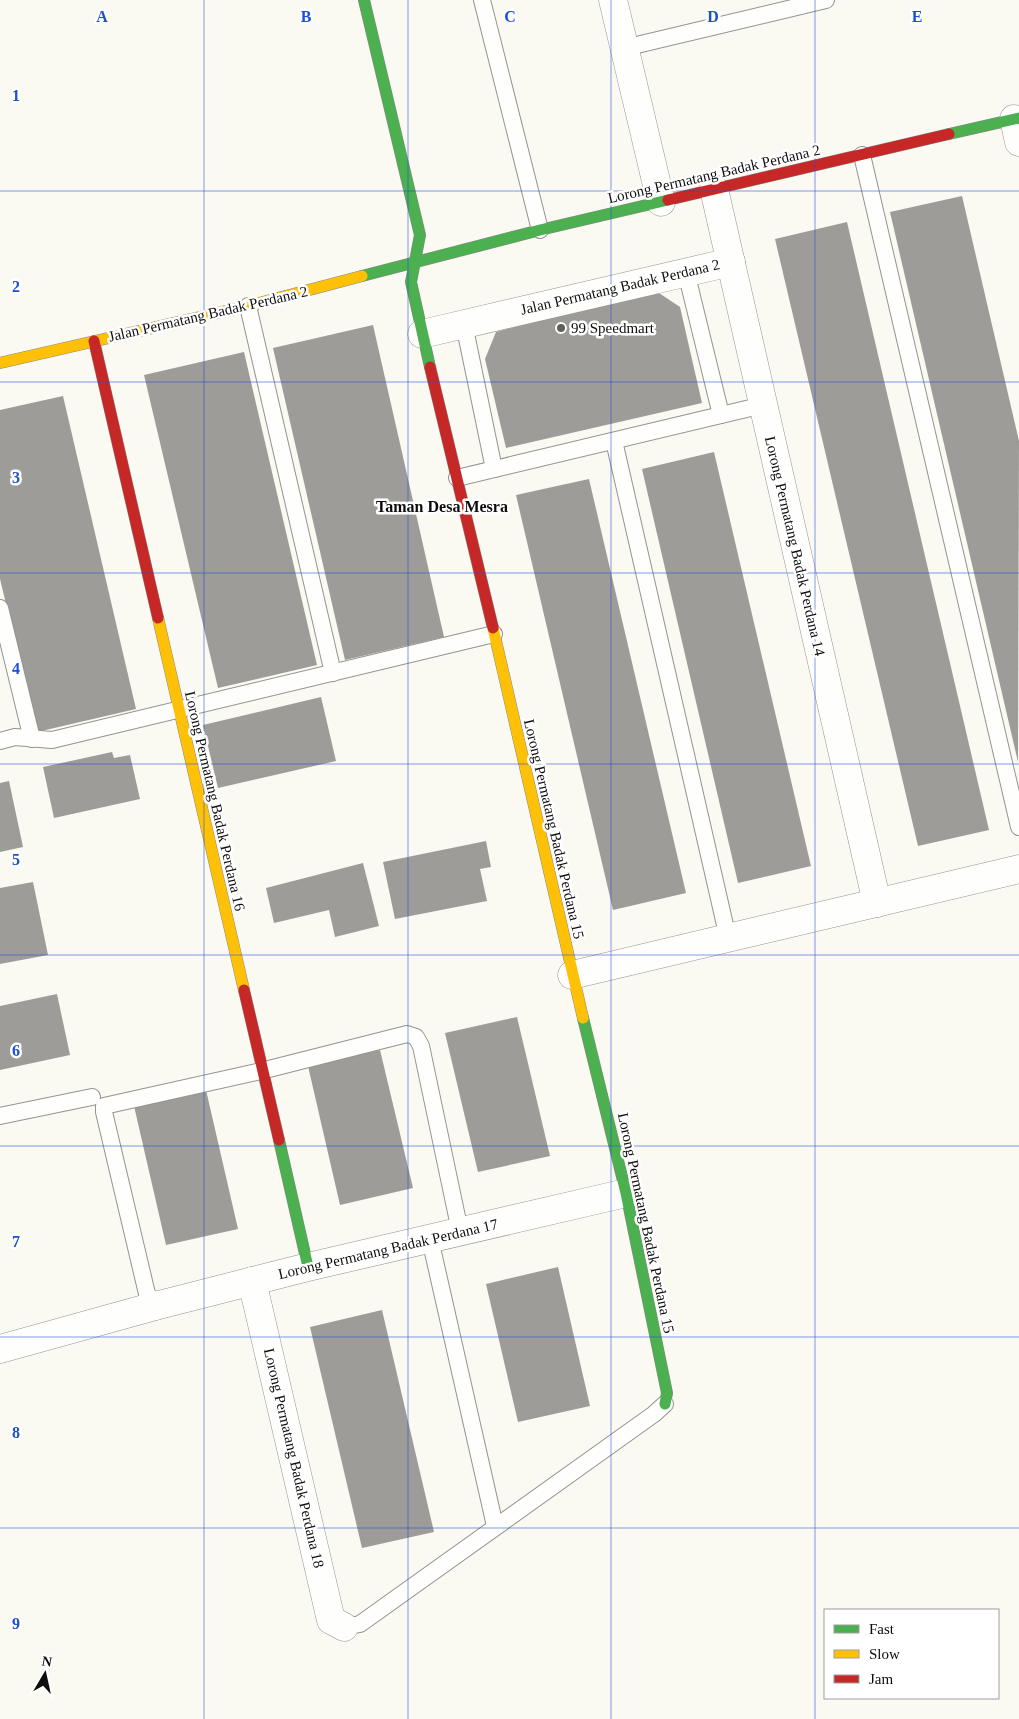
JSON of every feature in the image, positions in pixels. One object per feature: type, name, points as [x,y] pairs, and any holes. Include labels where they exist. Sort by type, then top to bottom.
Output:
[{"type":"street","name":"Lorong Permatang Badak Perdana 15","points":[[364,0],[420,235],[411,282],[422,334],[494,634],[572,975],[626,1193],[667,1393],[665,1404]]},
{"type":"street","points":[[613,0],[661,202]]},
{"type":"street","name":"Lorong Permatang Badak Perdana 2","points":[[416,262],[540,230],[862,155],[1017,126]]},
{"type":"street","name":"Lorong Permatang Badak Perdana 14","points":[[714,189],[877,903]]},
{"type":"street","name":"Jalan Permatang Badak Perdana 2","points":[[0,362],[248,306],[374,275],[416,262]]},
{"type":"street","name":"Jalan Permatang Badak Perdana 2","points":[[422,334],[731,262]]},
{"type":"street","name":"Lorong Permatang Badak Perdana 16","points":[[94,341],[261,1071],[308,1267]]},
{"type":"street","points":[[572,975],[1019,869]]},
{"type":"street","name":"Lorong Permatang Badak Perdana 17","points":[[0,1349],[153,1305],[626,1193]]},
{"type":"street","name":"Lorong Permatang Badak Perdana 18","points":[[252,1281],[331,1620],[344,1627]]},
{"type":"lane","points":[[482,0],[540,230]]},
{"type":"lane","points":[[624,48],[826,0]]},
{"type":"lane","points":[[862,155],[1019,827]]},
{"type":"lane","points":[[686,272],[720,415]]},
{"type":"lane","points":[[248,306],[333,673]]},
{"type":"lane","points":[[464,324],[494,469]]},
{"type":"lane","points":[[457,478],[763,405]]},
{"type":"lane","points":[[614,441],[728,938]]},
{"type":"lane","points":[[0,608],[32,739]]},
{"type":"lane","points":[[0,740],[15,738],[52,740],[494,634]]},
{"type":"lane","points":[[153,1305],[132,1233],[104,1106],[261,1071],[407,1034],[416,1037],[421,1046],[460,1231]]},
{"type":"lane","points":[[0,1116],[92,1097]]},
{"type":"lane","points":[[430,1239],[496,1526]]},
{"type":"lane","points":[[344,1627],[360,1624],[654,1414],[665,1404]]},
{"type":"building","points":[[962,196],[1019,441],[1018,762],[890,212]]},
{"type":"building","points":[[847,222],[989,830],[918,846],[775,239]]},
{"type":"building","points":[[653,289],[680,307],[702,403],[506,448],[485,359],[496,332]]},
{"type":"building","points":[[373,325],[444,637],[345,660],[273,348]]},
{"type":"building","points":[[244,352],[317,665],[218,688],[144,375]]},
{"type":"building","points":[[63,396],[136,709],[37,732],[0,579],[0,410]]},
{"type":"building","points":[[714,452],[811,866],[738,883],[642,469]]},
{"type":"building","points":[[589,479],[686,893],[613,910],[516,495]]},
{"type":"building","points":[[321,697],[336,761],[218,788],[203,725]]},
{"type":"building","points":[[112,752],[114,758],[130,755],[140,799],[54,818],[43,767]]},
{"type":"building","points":[[9,781],[23,847],[0,852],[0,783]]},
{"type":"building","points":[[486,841],[491,867],[480,869],[487,901],[395,919],[383,862]]},
{"type":"building","points":[[363,863],[379,926],[335,937],[329,910],[274,923],[266,888]]},
{"type":"building","points":[[33,882],[48,955],[0,964],[0,888]]},
{"type":"building","points":[[57,994],[70,1055],[0,1070],[0,1006]]},
{"type":"building","points":[[517,1017],[550,1156],[478,1172],[445,1033]]},
{"type":"building","points":[[380,1050],[413,1188],[340,1205],[308,1066]]},
{"type":"building","points":[[206,1090],[238,1229],[166,1245],[134,1106]]},
{"type":"building","points":[[558,1267],[590,1406],[518,1422],[486,1284]]},
{"type":"building","points":[[382,1310],[434,1532],[362,1548],[310,1327]]},
{"type":"traffic: fast","points":[[364,0],[420,235],[411,282],[430,367]]},
{"type":"traffic: fast","points":[[949,134],[1019,118]]},
{"type":"traffic: fast","points":[[362,276],[540,230],[668,200]]},
{"type":"traffic: fast","points":[[583,1018],[626,1193],[667,1393],[665,1404]]},
{"type":"traffic: fast","points":[[279,1140],[308,1267]]},
{"type":"traffic: slow","points":[[0,363],[248,306],[362,276]]},
{"type":"traffic: slow","points":[[158,618],[244,990]]},
{"type":"traffic: slow","points":[[493,628],[583,1018]]},
{"type":"traffic: jam","points":[[668,200],[949,134]]},
{"type":"traffic: jam","points":[[94,341],[158,618]]},
{"type":"traffic: jam","points":[[430,367],[493,628]]},
{"type":"traffic: jam","points":[[244,990],[279,1140]]},
{"type":"place","name":"99 Speedmart","points":[[561,328]]},
{"type":"district","name":"Taman Desa Mesra","points":[[442,506]]}]
